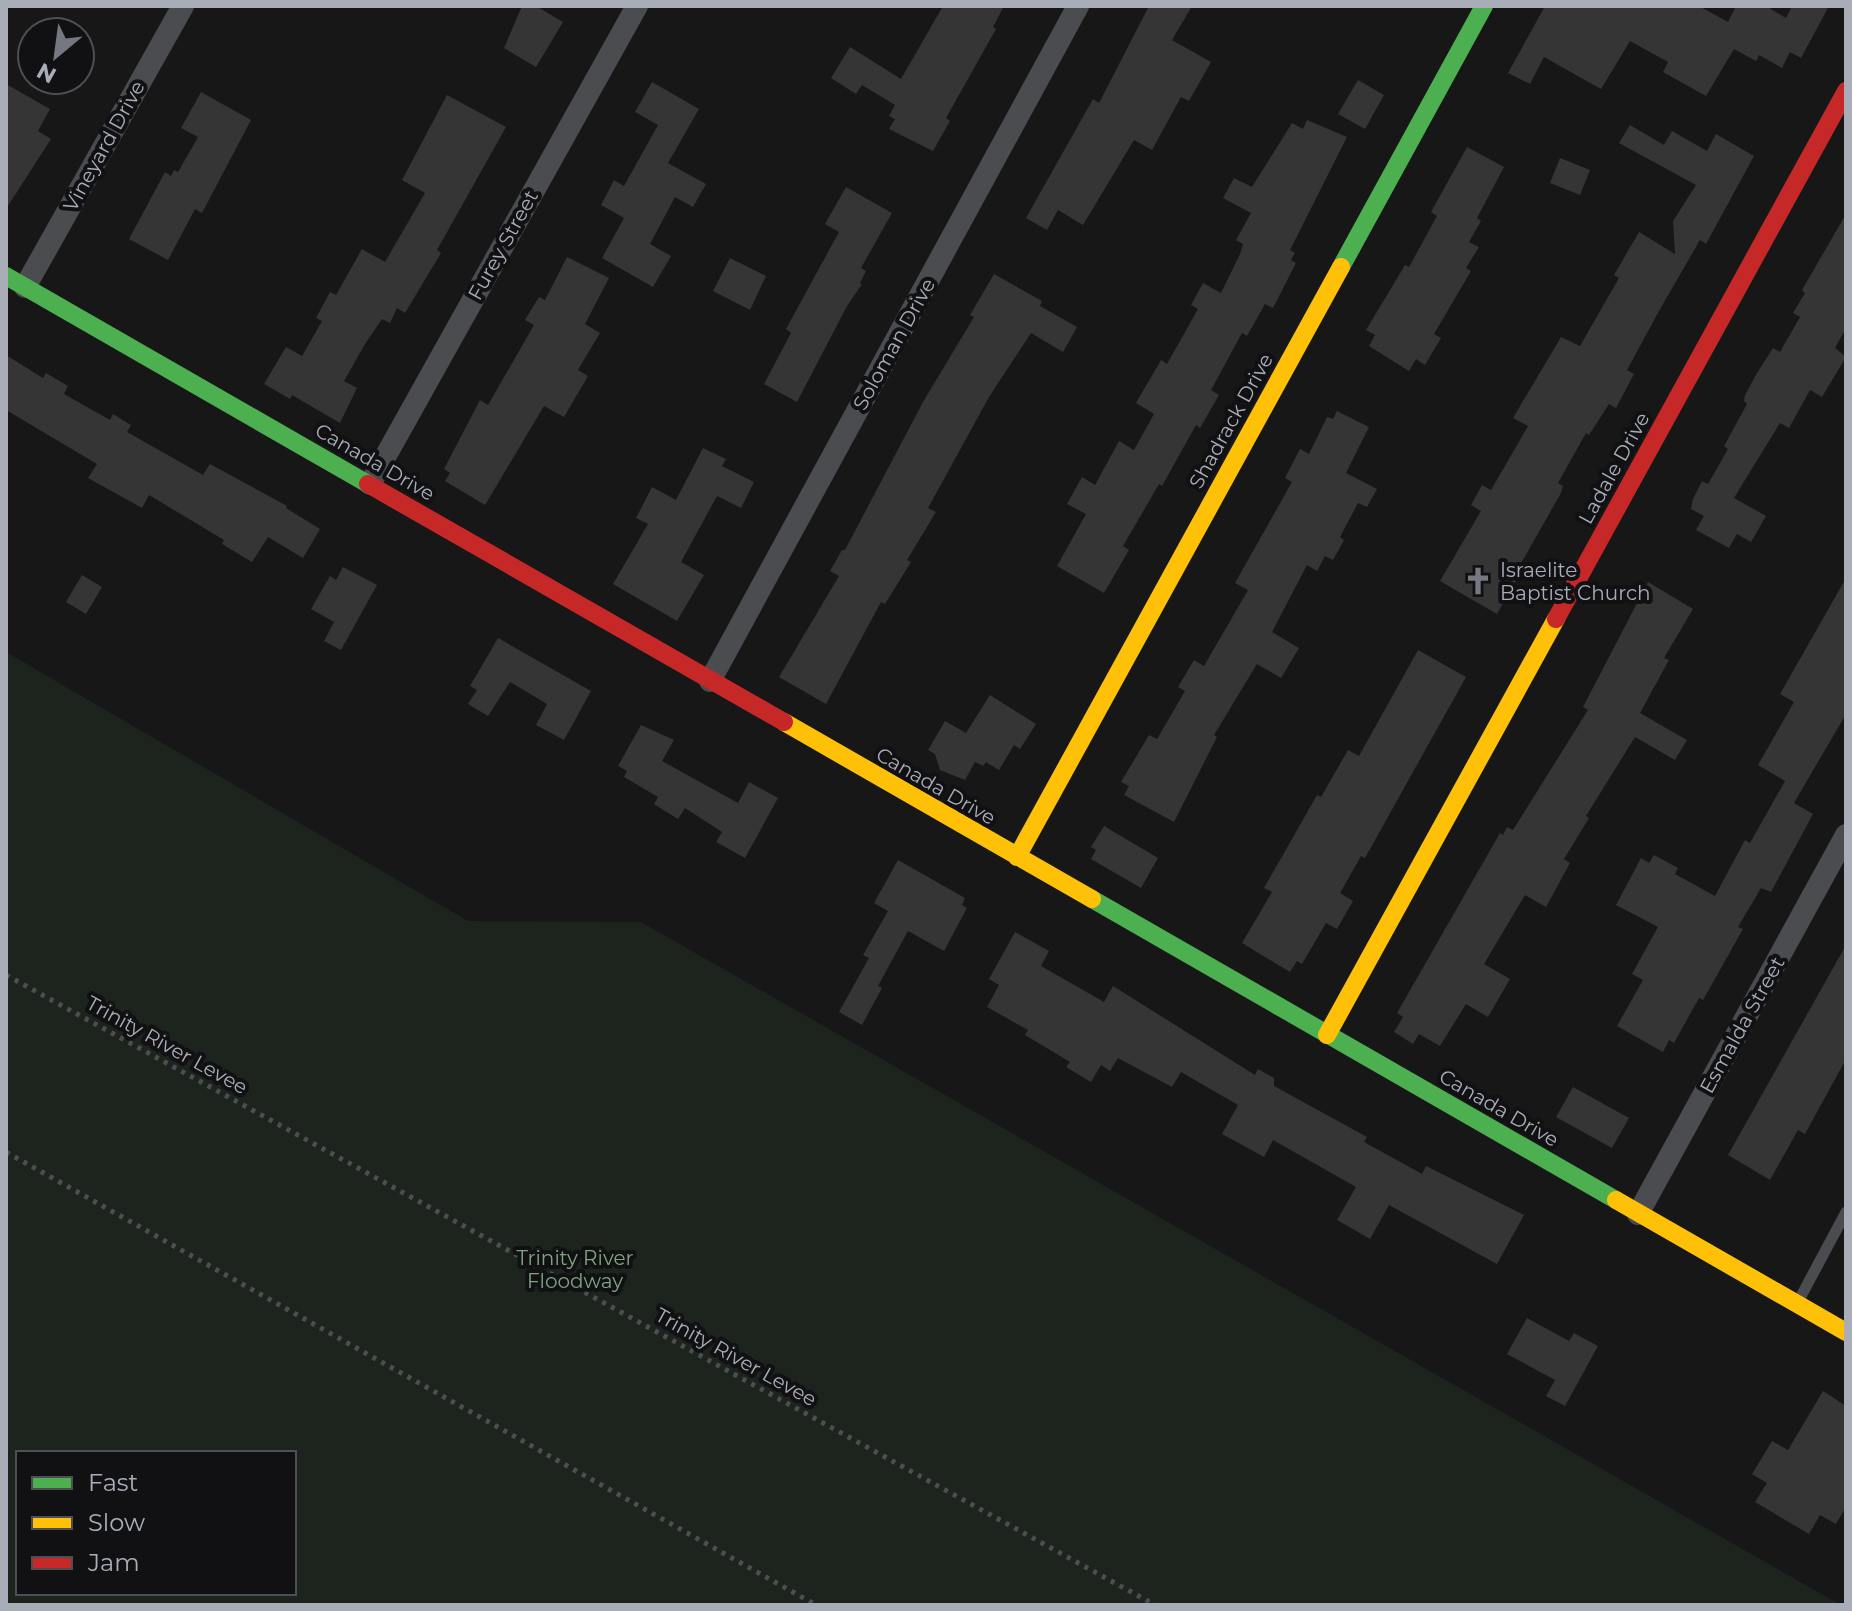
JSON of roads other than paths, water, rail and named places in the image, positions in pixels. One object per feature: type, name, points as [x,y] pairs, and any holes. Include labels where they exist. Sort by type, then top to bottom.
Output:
[{"type":"street","name":"Vineyard Drive","points":[[16,281],[183,6]]},
{"type":"street","name":"Furey Street","points":[[370,484],[637,6]]},
{"type":"street","name":"Soloman Drive","points":[[710,681],[1078,6]]},
{"type":"street","name":"Shadrack Drive","points":[[1017,857],[1484,6]]},
{"type":"street","name":"Ladale Drive","points":[[1327,1035],[1846,91]]},
{"type":"street","name":"Canada Drive","points":[[16,281],[1846,1332]]},
{"type":"street","name":"Esmalda Street","points":[[1638,1214],[1846,835]]},
{"type":"lane","points":[[1796,1304],[1846,1212]]},
{"type":"place","name":"Israelite Baptist Church","points":[[1478,581]]},
{"type":"park label","name":"Trinity River Floodway","points":[[575,1270]]}]
